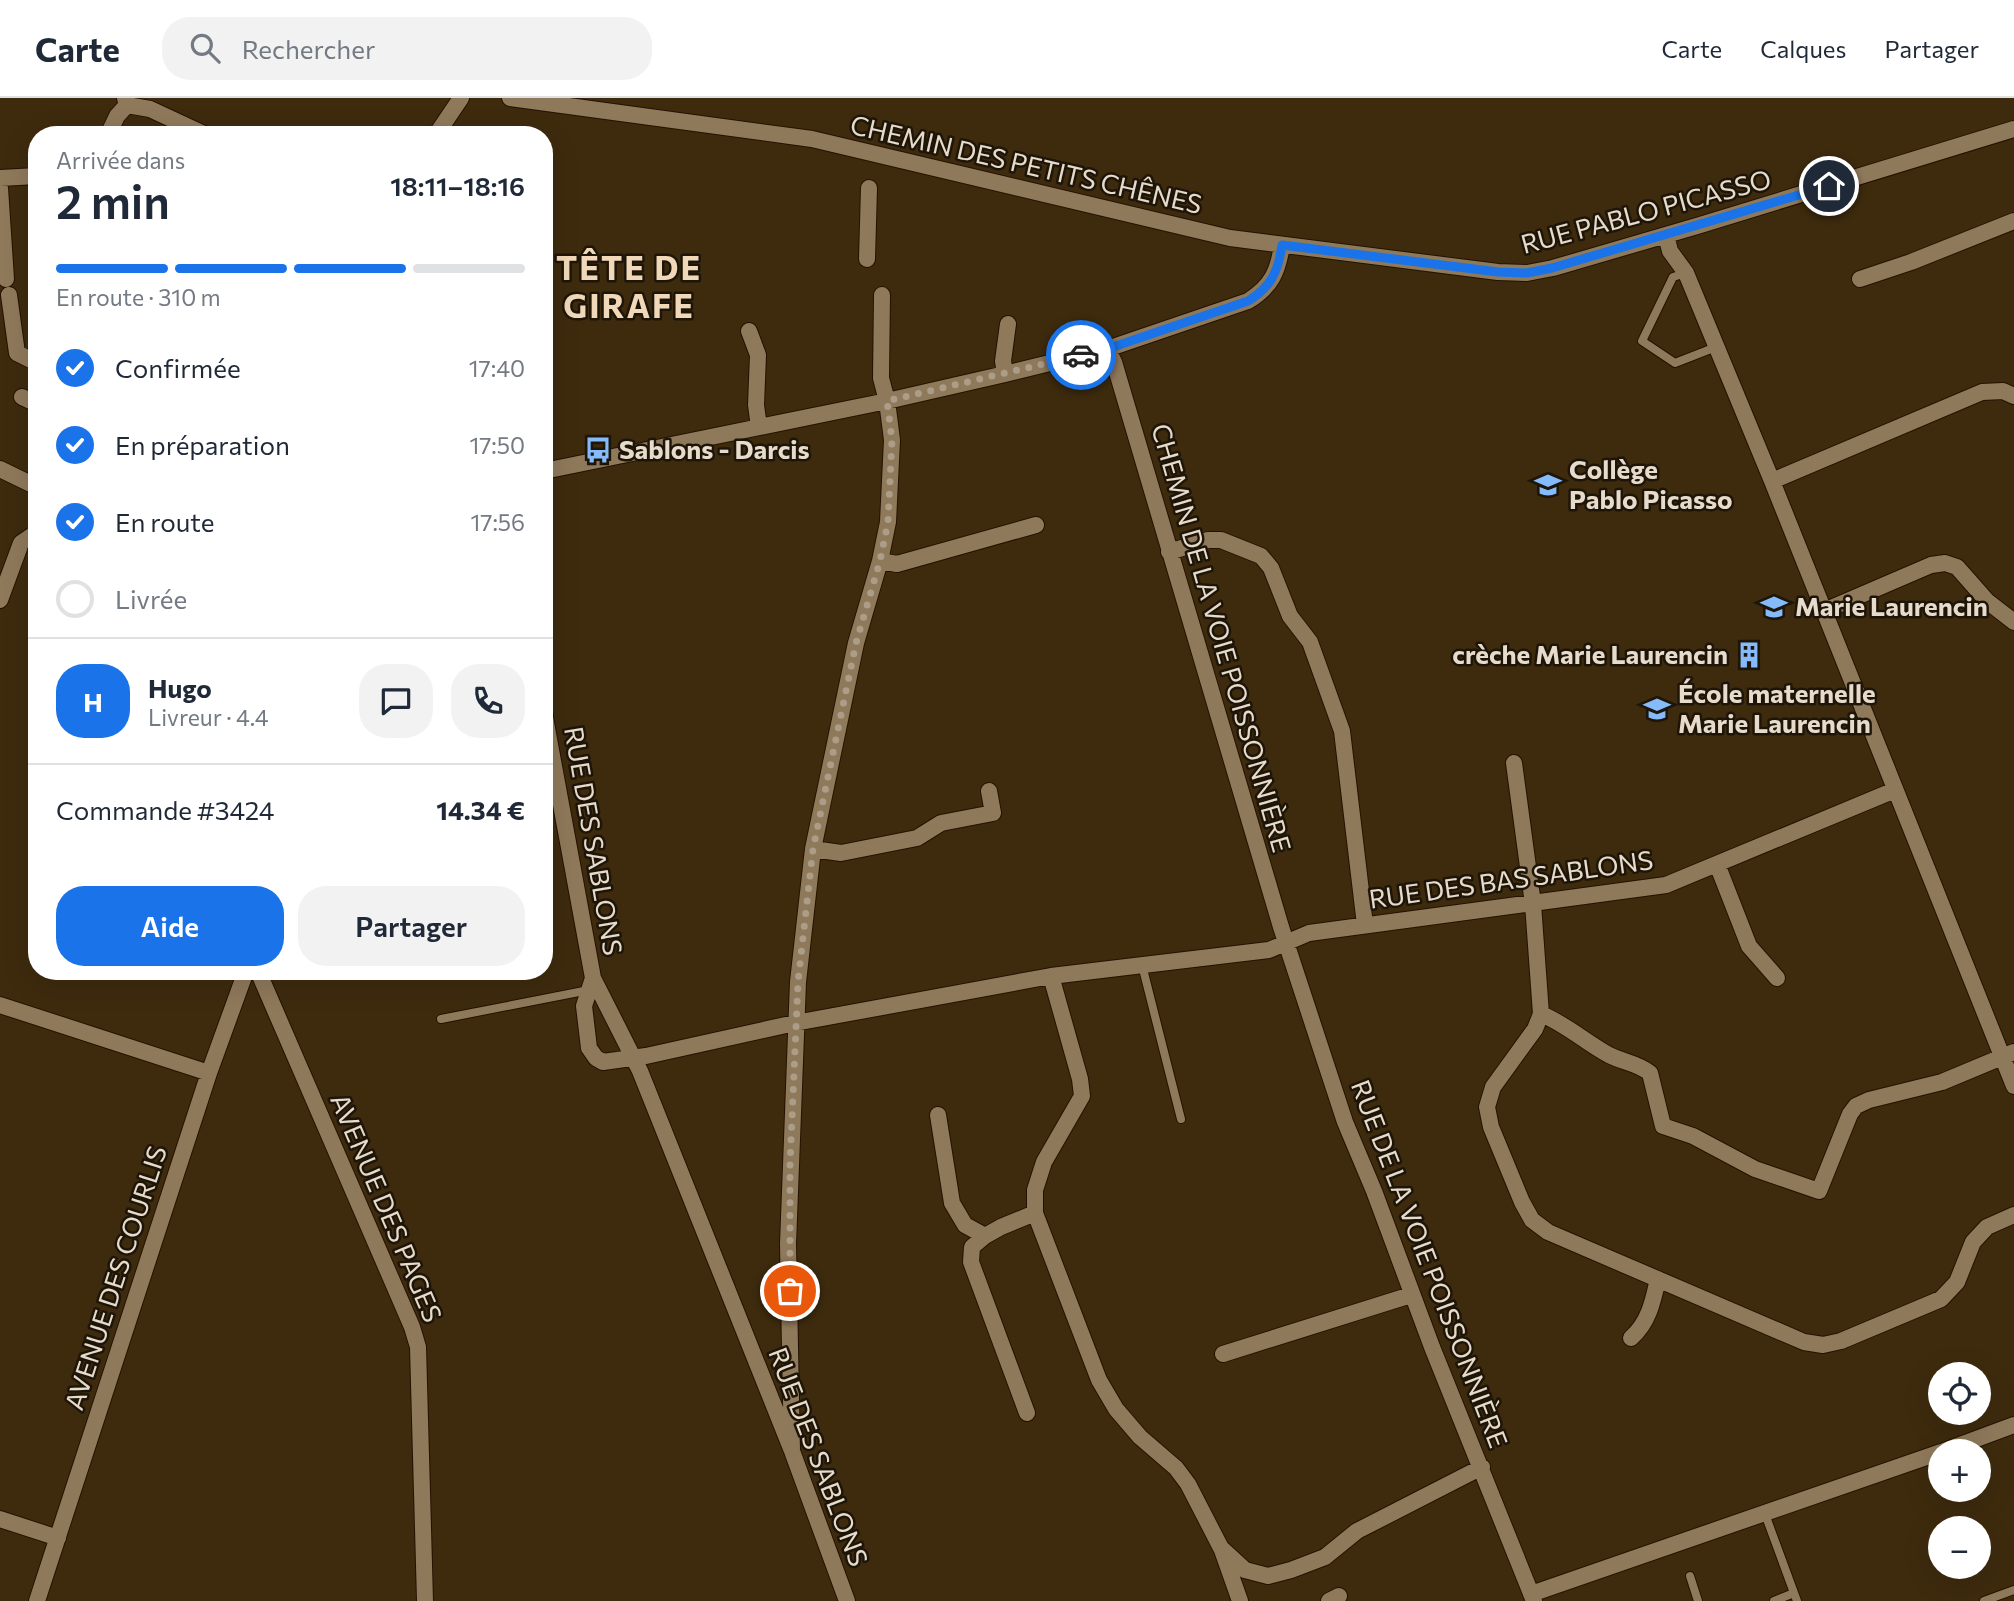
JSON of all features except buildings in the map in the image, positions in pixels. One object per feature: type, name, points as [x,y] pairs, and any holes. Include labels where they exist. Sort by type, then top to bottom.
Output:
[{"type":"street","points":[[442,126],[461,98]]},
{"type":"street","name":"CHEMIN DES PETITS CHÊNES","points":[[510,98],[813,139],[1217,235],[1282,245]]},
{"type":"street","points":[[112,126],[126,102],[150,109],[187,126]]},
{"type":"street","name":"RUE PABLO PICASSO","points":[[1282,245],[1498,272],[1527,273],[1665,235],[2014,129]]},
{"type":"street","points":[[0,177],[28,176]]},
{"type":"street","points":[[0,188],[8,287],[17,354]]},
{"type":"street","points":[[867,259],[869,188]]},
{"type":"street","points":[[1860,279],[2014,221]]},
{"type":"street","points":[[1665,235],[1670,251],[1686,274],[1895,790],[2008,1055],[2014,1086]]},
{"type":"street","points":[[553,469],[887,401],[1107,349],[1248,301],[1264,291],[1273,276],[1282,245]]},
{"type":"street","points":[[792,1451],[788,1244],[795,1023],[813,849],[856,643],[880,561],[888,522],[892,440],[881,378],[882,295]]},
{"type":"street","points":[[1005,374],[1003,361],[1008,324]]},
{"type":"street","points":[[749,331],[758,355],[756,405],[759,427]]},
{"type":"street","points":[[0,345],[28,359]]},
{"type":"street","name":"CHEMIN DE LA VOIE POISSONNIÈRE","points":[[1107,349],[1114,362],[1286,943]]},
{"type":"street","points":[[1772,481],[1982,392],[2010,391]]},
{"type":"street","points":[[0,468],[28,482]]},
{"type":"street","points":[[880,561],[897,564],[1035,525]]},
{"type":"street","points":[[0,600],[21,543],[28,538]]},
{"type":"street","points":[[1169,552],[1221,540],[1261,556],[1271,569],[1290,615],[1310,642],[1342,731],[1365,925]]},
{"type":"street","points":[[16,560],[28,547]]},
{"type":"street","points":[[1824,611],[1931,565],[1945,563],[1957,567],[1987,601],[2014,622]]},
{"type":"street","points":[[1514,763],[1533,904],[1542,996],[1541,1014],[1535,1029],[1493,1087],[1488,1107],[1491,1127],[1532,1220],[1548,1233],[1804,1342],[1822,1345],[1841,1341],[1941,1299],[1957,1282],[1973,1242],[1987,1227],[2014,1215]]},
{"type":"street","name":"RUE DES SABLONS","points":[[553,764],[591,984],[634,1058],[792,1451],[847,1601]]},
{"type":"street","name":"RUE DES BAS SABLONS","points":[[634,1058],[795,1023],[1051,976],[1269,950],[1309,933],[1667,885],[1895,790]]},
{"type":"street","points":[[813,849],[841,853],[917,838],[941,823],[993,813],[989,791]]},
{"type":"street","points":[[1717,864],[1749,946],[1777,978]]},
{"type":"street","name":"RUE DE LA VOIE POISSONNIÈRE","points":[[1286,943],[1345,1122],[1532,1597]]},
{"type":"street","points":[[1051,976],[1080,1079],[1082,1096],[1044,1162],[1035,1190],[1035,1213],[1100,1380],[1116,1409],[1140,1437],[1176,1468],[1188,1485],[1221,1548],[1240,1601]]},
{"type":"street","name":"AVENUE DES COURLIS","points":[[37,1601],[209,1073],[243,980]]},
{"type":"street","name":"AVENUE DES PAGES","points":[[262,980],[412,1327],[418,1347],[425,1601]]},
{"type":"street","name":"RUE DES SABLONS","points":[[591,984],[584,1006],[589,1048],[596,1058],[603,1062],[634,1058]]},
{"type":"street","points":[[0,1005],[209,1073]]},
{"type":"street","points":[[1541,1014],[1559,1021],[1610,1055],[1633,1062],[1650,1073],[1663,1126],[1693,1136],[1755,1169],[1819,1191],[1850,1114],[1856,1106],[1869,1100],[1942,1082],[2008,1055]]},
{"type":"street","points":[[937,1115],[952,1203],[965,1225],[985,1237]]},
{"type":"street","points":[[1027,1413],[971,1262],[972,1247],[985,1237],[1035,1213]]},
{"type":"street","points":[[1631,1338],[1657,1312],[1658,1279]]},
{"type":"street","points":[[1223,1354],[1411,1295]]},
{"type":"street","points":[[1975,1439],[2014,1425]]},
{"type":"street","points":[[1532,1597],[1928,1456]]},
{"type":"street","points":[[1221,1548],[1245,1570],[1268,1576],[1291,1570],[1325,1557],[1357,1531],[1482,1467]]},
{"type":"street","points":[[0,1519],[58,1538]]},
{"type":"lane","points":[[1686,274],[1673,277],[1642,341],[1675,363],[1716,347]]},
{"type":"lane","points":[[1142,965],[1181,1119]]},
{"type":"lane","points":[[441,1018],[591,984]]},
{"type":"lane","points":[[1765,1514],[1796,1597],[1774,1601]]},
{"type":"lane","points":[[1690,1576],[1698,1601]]},
{"type":"lane","points":[[1984,1601],[2014,1590]]},
{"type":"way so far","points":[[790,1291],[790,1164],[798,982],[813,849],[831,755],[856,643],[880,561],[888,522],[892,440],[887,401],[1081,355]]},
{"type":"place","name":"Sablons - Darcis","points":[[598,450]]},
{"type":"place","name":"Collège Pablo Picasso","points":[[1548,485]]},
{"type":"place","name":"Marie Laurencin","points":[[1774,607]]},
{"type":"place","name":"crèche Marie Laurencin","points":[[1749,655]]},
{"type":"place","name":"École maternelle Marie Laurencin","points":[[1657,709]]},
{"type":"district","name":"TÊTE DE GIRAFE","points":[[629,287]]},
{"type":"route","points":[[1081,355],[1107,349],[1248,301],[1264,291],[1273,276],[1282,245],[1498,272],[1527,273],[1681,231],[1829,186]]}]
